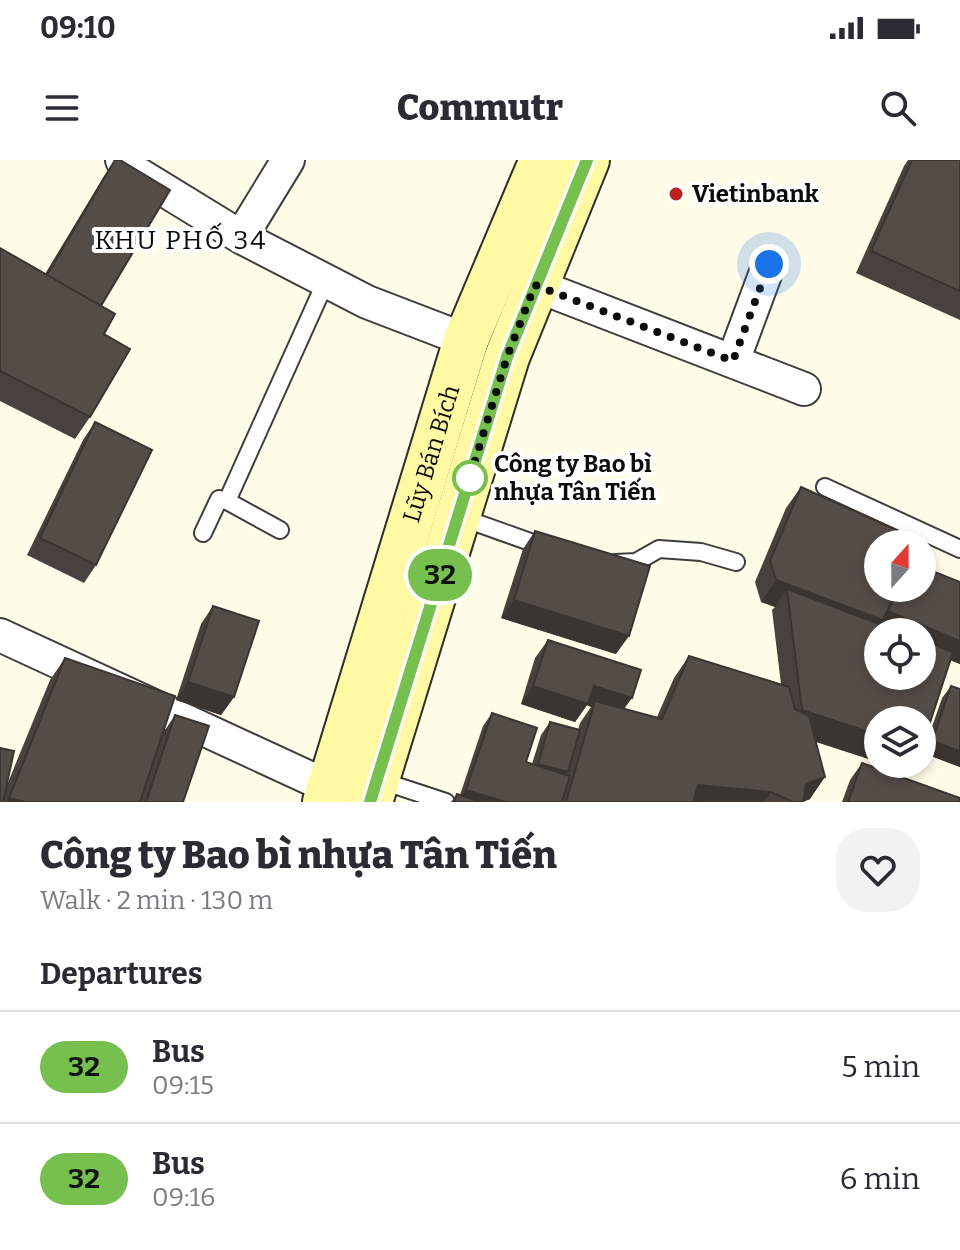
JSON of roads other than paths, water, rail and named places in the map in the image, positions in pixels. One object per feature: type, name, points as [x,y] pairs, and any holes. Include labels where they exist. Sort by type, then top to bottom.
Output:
[{"type":"main road","name":"Lũy Bán Bích","points":[[327,795],[466,340],[542,160]]},
{"type":"main road","name":"Lũy Bán Bích","points":[[374,791],[507,357],[587,160]]},
{"type":"street","points":[[241,237],[288,160]]},
{"type":"street","points":[[130,162],[135,172],[241,237],[367,302],[466,340]]},
{"type":"street","points":[[733,361],[769,264]]},
{"type":"street","points":[[535,285],[804,389]]},
{"type":"street","points":[[0,635],[327,795]]},
{"type":"lane","points":[[227,501],[326,281]]},
{"type":"lane","points":[[825,487],[960,549]]},
{"type":"lane","points":[[203,533],[219,499],[280,530]]},
{"type":"lane","points":[[458,516],[563,554]]},
{"type":"lane","points":[[591,564],[636,562],[659,549],[701,552],[736,562]]},
{"type":"lane","points":[[374,791],[446,802]]},
{"type":"place","name":"Vietinbank","points":[[676,194]]},
{"type":"place","name":"Công ty Bao bì nhựa Tân Tiến","points":[[470,478]]},
{"type":"district","name":"KHU PHỐ 34","points":[[181,240]]}]
